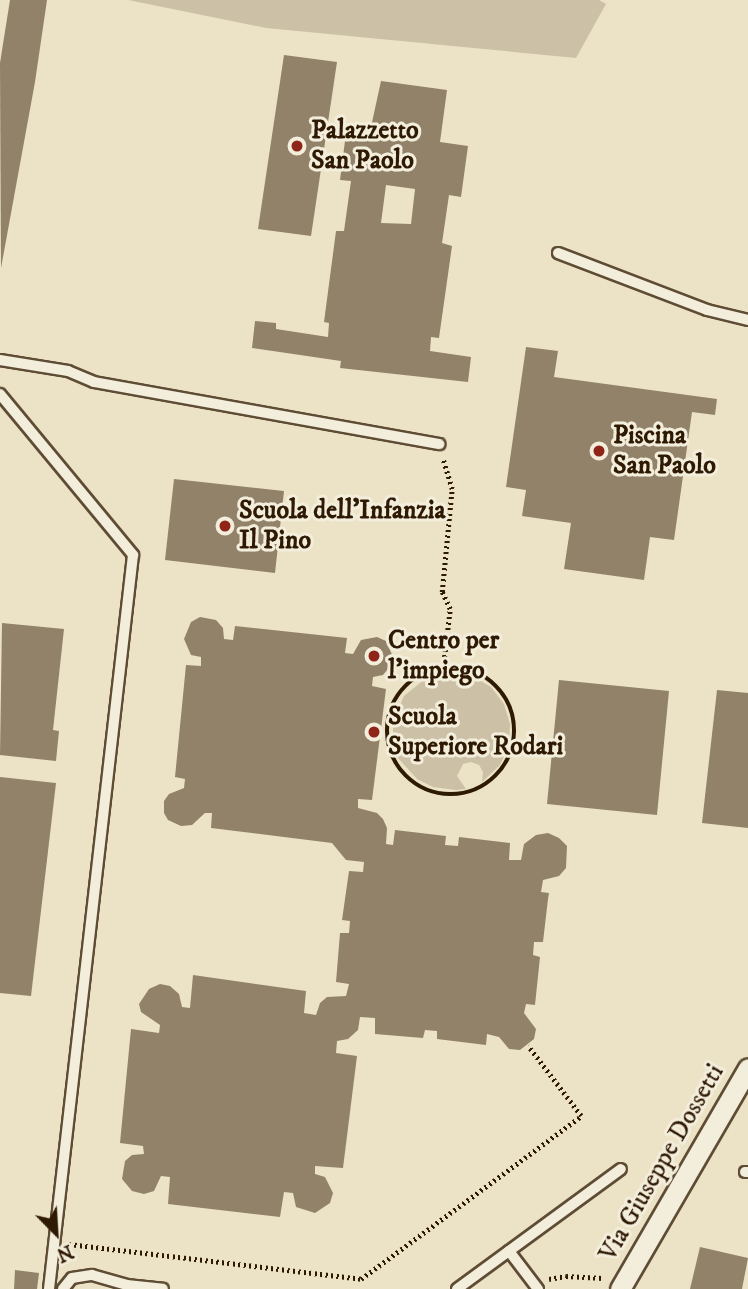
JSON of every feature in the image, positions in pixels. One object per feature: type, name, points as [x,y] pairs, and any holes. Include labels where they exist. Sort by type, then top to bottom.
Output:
[{"type":"street","name":"Via Giuseppe Dossetti","points":[[618,1287],[748,1068]]},
{"type":"lane","points":[[558,253],[707,310],[748,320]]},
{"type":"lane","points":[[0,360],[68,370],[94,382],[439,444]]},
{"type":"lane","points":[[0,394],[133,555],[49,1289]]},
{"type":"lane","points":[[457,1289],[621,1169]]},
{"type":"lane","points":[[509,1251],[537,1288]]},
{"type":"lane","points":[[63,1289],[67,1281],[79,1276],[102,1276],[134,1286],[163,1289]]},
{"type":"path","points":[[439,444],[452,489],[442,592],[450,609],[443,667]]},
{"type":"path","points":[[443,667],[463,669],[485,677],[502,693],[514,720],[512,754],[501,773],[481,788],[460,795],[436,793],[407,778],[391,750],[388,735],[393,704],[404,688],[425,672],[443,667]]},
{"type":"path","points":[[54,1242],[361,1279],[581,1116],[528,1046]]},
{"type":"path","points":[[537,1288],[545,1280],[566,1276],[610,1279],[618,1287]]},
{"type":"shaded area","points":[[128,0],[599,0],[606,4],[576,58],[266,28]]},
{"type":"shaded area","points":[[443,673],[472,676],[491,687],[504,704],[510,724],[509,745],[500,765],[482,782],[483,772],[479,765],[471,762],[463,764],[457,776],[466,789],[433,787],[417,779],[398,758],[393,740],[393,721],[404,696],[426,678]]},
{"type":"building","points":[[10,0],[47,0],[1,268],[0,63]]},
{"type":"building","name":"Palazzetto San Paolo","points":[[284,55],[337,62],[311,236],[258,229]]},
{"type":"building","points":[[381,81],[447,90],[440,142],[468,146],[461,197],[449,195],[442,243],[452,246],[439,338],[431,337],[430,351],[471,357],[468,382],[340,368],[341,361],[252,348],[255,321],[276,323],[276,329],[328,337],[329,323],[324,322],[336,231],[344,231],[351,181],[340,180],[346,133],[369,136]],"holes":[[[386,185],[415,189],[411,224],[381,223]]]},
{"type":"building","name":"Piscina San Paolo","points":[[526,347],[558,351],[554,377],[717,399],[715,415],[692,412],[674,540],[650,537],[644,580],[564,569],[571,523],[522,516],[526,490],[506,487]]},
{"type":"building","name":"Scuola dell'Infanzia Il Pino","points":[[174,479],[284,491],[275,573],[165,560]]},
{"type":"building","points":[[200,617],[216,620],[223,628],[224,639],[233,640],[235,626],[347,638],[345,653],[353,654],[361,640],[377,637],[386,641],[394,659],[383,675],[373,677],[372,686],[386,689],[372,800],[358,799],[358,808],[377,813],[383,819],[387,828],[386,844],[393,845],[395,830],[446,836],[445,845],[458,846],[459,837],[510,843],[509,860],[521,860],[524,844],[536,835],[548,833],[567,846],[566,868],[559,876],[543,880],[541,892],[549,893],[543,942],[534,942],[533,955],[540,957],[535,1005],[526,1004],[524,1013],[536,1029],[534,1039],[520,1050],[509,1049],[499,1037],[487,1034],[486,1045],[437,1039],[437,1031],[425,1030],[423,1038],[375,1034],[375,1018],[360,1017],[358,1030],[348,1039],[337,1041],[336,1053],[357,1056],[343,1168],[315,1166],[315,1174],[325,1177],[333,1193],[330,1203],[315,1213],[296,1207],[293,1193],[284,1192],[280,1217],[168,1204],[170,1177],[161,1176],[154,1191],[144,1194],[132,1191],[122,1179],[125,1161],[132,1155],[144,1154],[143,1146],[120,1143],[131,1029],[159,1033],[160,1025],[141,1012],[139,1004],[149,989],[160,984],[170,986],[179,994],[182,1007],[190,1008],[193,975],[306,991],[304,1013],[316,1015],[320,1003],[327,997],[346,996],[349,984],[336,982],[340,933],[349,933],[350,921],[342,920],[349,871],[363,872],[364,862],[346,860],[332,843],[211,828],[212,813],[205,813],[192,825],[181,826],[168,820],[164,813],[164,801],[169,794],[184,788],[185,779],[175,777],[186,665],[201,666],[201,657],[191,655],[184,639],[191,622]]},
{"type":"building","points":[[2,623],[64,629],[53,730],[59,731],[56,761],[0,755]]},
{"type":"building","points":[[559,680],[669,691],[657,815],[547,804]]},
{"type":"building","points":[[717,690],[748,693],[748,828],[702,823]]},
{"type":"building","points":[[0,777],[56,783],[31,996],[0,993]]},
{"type":"building","points":[[700,1247],[748,1258],[742,1289],[690,1289]]},
{"type":"building","points":[[15,1270],[39,1273],[37,1289],[14,1289]]},
{"type":"place","name":"Palazzetto San Paolo","points":[[297,146]]},
{"type":"place","name":"Piscina San Paolo","points":[[599,451]]},
{"type":"place","name":"Scuola dell'Infanzia Il Pino","points":[[225,526]]},
{"type":"place","name":"Centro per l'impiego","points":[[374,656]]},
{"type":"place","name":"Scuola Superiore Rodari","points":[[374,732]]}]
